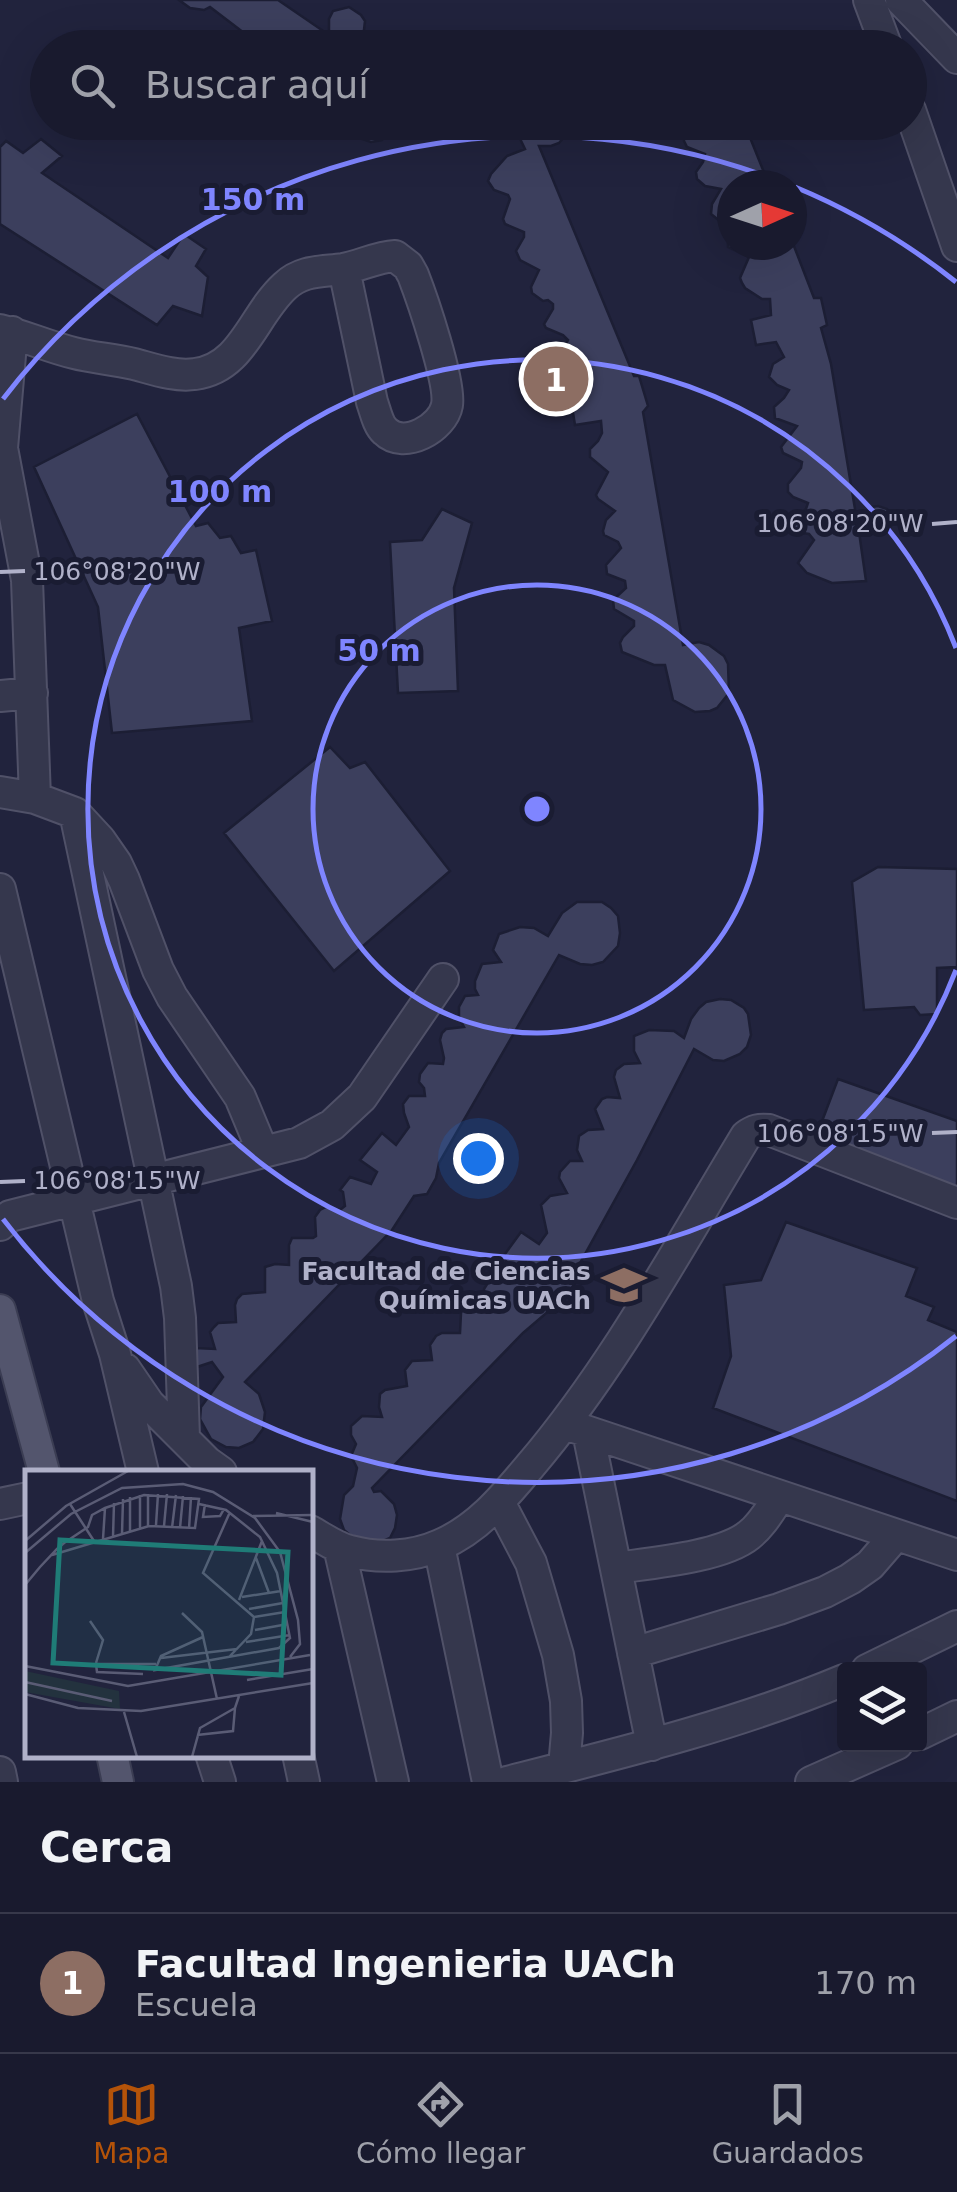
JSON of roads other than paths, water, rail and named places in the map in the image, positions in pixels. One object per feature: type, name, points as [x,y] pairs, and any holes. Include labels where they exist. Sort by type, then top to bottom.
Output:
[{"type":"main road","points":[[0,1310],[43,1470]]},
{"type":"main road","points":[[0,1365],[22,1392]]},
{"type":"main road","points":[[113,1757],[118,1782]]},
{"type":"street","points":[[869,0],[880,30]]},
{"type":"street","points":[[901,0],[957,58]]},
{"type":"street","points":[[920,140],[957,246]]},
{"type":"street","points":[[34,798],[25,567],[2,448],[6,331],[74,353],[181,375],[195,374],[224,364],[237,352],[286,284],[309,272],[395,256],[413,274],[448,395],[443,416],[425,432],[394,436],[385,432],[378,419],[344,268]]},
{"type":"street","points":[[0,696],[32,693]]},
{"type":"street","points":[[0,792],[34,798],[75,813],[100,840],[116,862],[172,998],[240,1096],[263,1152]]},
{"type":"street","points":[[75,813],[178,1302],[184,1438]]},
{"type":"street","points":[[0,890],[143,1470]]},
{"type":"street","points":[[3,1218],[298,1143],[332,1125],[362,1097],[443,979]]},
{"type":"street","points":[[312,1532],[349,1551],[380,1556],[413,1554],[465,1532],[498,1502],[577,1428],[632,1324],[752,1132],[769,1130],[957,1203]]},
{"type":"street","points":[[116,1354],[150,1404],[219,1470]]},
{"type":"street","points":[[577,1428],[957,1556]]},
{"type":"street","points":[[577,1428],[616,1568],[652,1745]]},
{"type":"street","points":[[616,1568],[694,1556],[734,1545],[749,1536],[779,1497]]},
{"type":"street","points":[[0,1504],[25,1499]]},
{"type":"street","points":[[498,1502],[531,1563],[558,1655],[566,1700],[564,1768]]},
{"type":"street","points":[[633,1653],[825,1592],[870,1565],[896,1535]]},
{"type":"street","points":[[339,1546],[393,1782]]},
{"type":"street","points":[[439,1546],[488,1782]]},
{"type":"street","points":[[883,1662],[957,1626]]},
{"type":"street","points":[[507,1782],[652,1745],[791,1702],[837,1683]]},
{"type":"street","points":[[927,1731],[957,1716]]},
{"type":"street","points":[[811,1782],[879,1752]]},
{"type":"street","points":[[211,1757],[220,1782]]},
{"type":"street","points":[[299,1757],[304,1782]]},
{"type":"street","points":[[0,1772],[2,1782]]},
{"type":"place","name":"Facultad Ingenieria UACh","points":[[556,379]]},
{"type":"place","name":"Facultad de Ciencias Químicas UACh","points":[[624,1285]]}]
